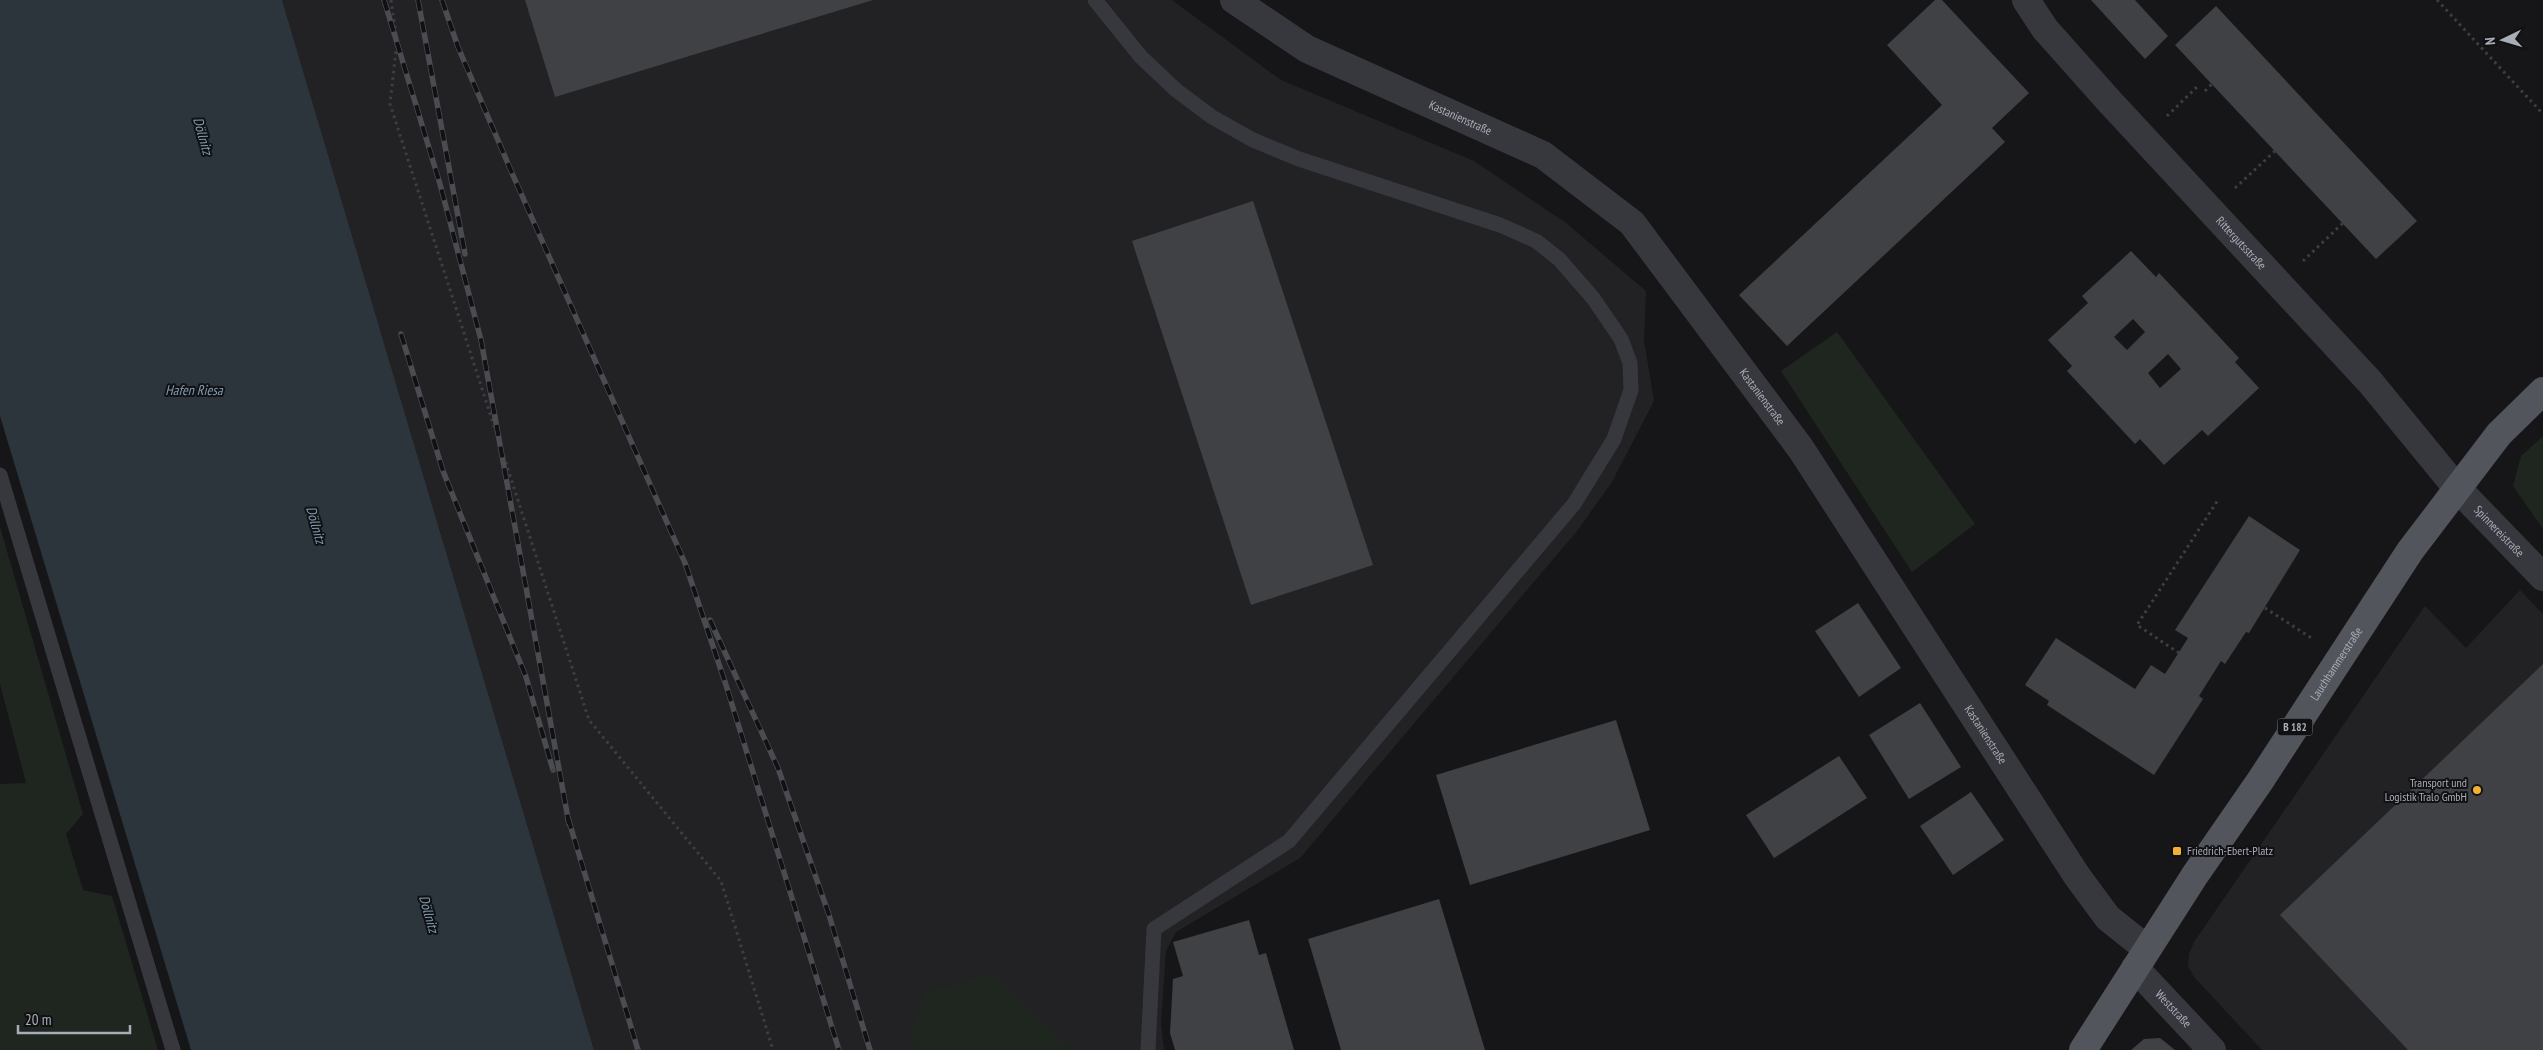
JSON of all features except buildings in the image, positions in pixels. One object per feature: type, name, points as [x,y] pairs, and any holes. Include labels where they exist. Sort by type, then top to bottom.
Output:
[{"type":"main road","name":"Lauchhammerstraße","points":[[2083,1050],[2410,551],[2456,488],[2499,434],[2543,391]]},
{"type":"street","name":"Kastanienstraße","points":[[1234,0],[1307,49],[1543,155],[1632,223],[1801,449],[2077,876],[2141,959]]},
{"type":"street","name":"Rittergutsstraße","points":[[2026,0],[2045,29],[2370,382],[2456,488]]},
{"type":"street","name":"Spinnereistraße","points":[[2456,488],[2543,577]]},
{"type":"street","name":"Weststraße","points":[[2141,959],[2212,1050]]},
{"type":"lane","points":[[1095,0],[1141,57],[1176,90],[1212,117],[1253,140],[1308,162],[1500,224],[1536,241],[1559,260],[1587,291],[1621,339],[1630,363],[1631,390],[1614,439],[1574,504],[1289,841],[1154,929],[1148,1050]]},
{"type":"lane","points":[[0,475],[173,1050]]},
{"type":"path","points":[[390,0],[397,41],[390,104],[589,720],[720,881],[773,1050]]},
{"type":"path","points":[[2437,0],[2543,114]]},
{"type":"path","points":[[2205,91],[2212,84]]},
{"type":"path","points":[[2144,138],[2199,85]]},
{"type":"path","points":[[2211,211],[2275,151]]},
{"type":"path","points":[[2278,284],[2343,223]]},
{"type":"path","points":[[2178,653],[2137,626],[2218,500]]},
{"type":"path","points":[[2265,608],[2340,658]]},
{"type":"shaded area","points":[[282,0],[1172,0],[1281,80],[1474,161],[1566,223],[1646,291],[1644,340],[1654,401],[1612,482],[1577,531],[1300,858],[1176,932],[1166,951],[1161,1023],[1164,1050],[594,1050]]},
{"type":"shaded area","points":[[1837,332],[1975,524],[1912,572],[1781,371]]},
{"type":"shaded area","points":[[2543,436],[2543,529],[2513,486],[2521,456]]},
{"type":"shaded area","points":[[0,527],[83,814],[66,834],[83,890],[112,896],[158,1050],[0,1050],[0,784],[26,783],[0,684]]},
{"type":"shaded area","points":[[2520,590],[2543,614],[2543,1050],[2262,1050],[2194,977],[2188,966],[2189,954],[2194,942],[2425,606],[2466,648]]},
{"type":"shaded area","points":[[993,973],[1074,1050],[915,1050],[909,1034],[925,992]]},
{"type":"water","name":"Hafen Riesa","points":[[0,0],[282,0],[594,1050],[191,1050],[0,416]]},
{"type":"railway","points":[[384,0],[440,184],[481,340],[569,824]]},
{"type":"railway","points":[[418,0],[465,254]]},
{"type":"railway","points":[[442,0],[458,47],[512,173],[685,563],[726,685],[839,1050]]},
{"type":"railway","points":[[401,334],[443,471],[526,677],[553,770]]},
{"type":"railway","points":[[710,620],[778,768],[829,915],[870,1050]]},
{"type":"railway","points":[[568,818],[638,1050]]},
{"type":"place","name":"Transport und Logistik Tralo GmbH","points":[[2477,790]]},
{"type":"place","name":"Friedrich-Ebert-Platz","points":[[2177,851]]},
{"type":"water label","name":"Döllnitz","points":[[203,136]]},
{"type":"water label","name":"Döllnitz","points":[[316,525]]},
{"type":"water label","name":"Döllnitz","points":[[429,914]]}]
